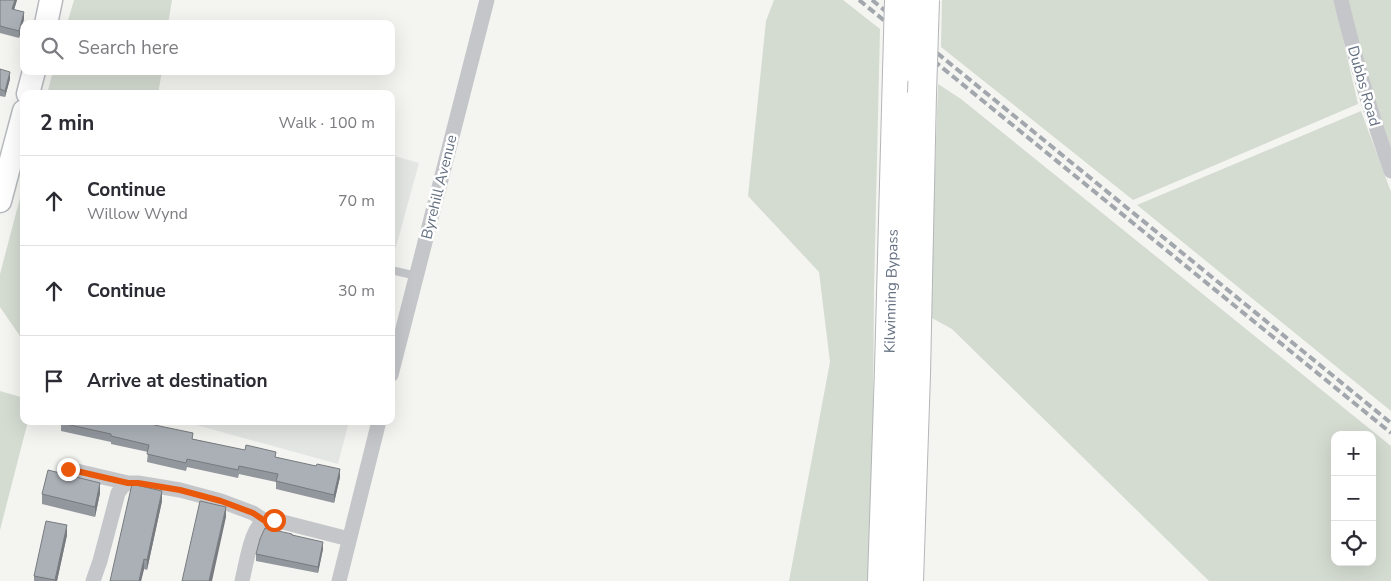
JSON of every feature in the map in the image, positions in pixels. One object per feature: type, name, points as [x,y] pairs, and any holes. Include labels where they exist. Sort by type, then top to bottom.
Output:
[{"type":"highway","name":"Kilwinning Bypass","points":[[882,581],[890,369],[899,0]]},
{"type":"highway","name":"Kilwinning Bypass","points":[[909,581],[925,0]]},
{"type":"street","points":[[47,20],[51,0]]},
{"type":"street","name":"Byrehill Avenue","points":[[395,359],[487,0]]},
{"type":"street","name":"Dubbs Road","points":[[1342,0],[1351,41],[1374,121],[1391,171]]},
{"type":"street","points":[[29,90],[33,75]]},
{"type":"street","points":[[0,201],[20,126]]},
{"type":"street","points":[[338,581],[378,425]]},
{"type":"street","points":[[68,469],[128,483],[180,490],[221,501],[253,513],[265,521]]},
{"type":"street","points":[[93,581],[107,538],[118,493],[128,483]]},
{"type":"street","points":[[242,581],[258,526],[265,521],[274,520],[349,539]]},
{"type":"lane","points":[[395,271],[416,276]]},
{"type":"shaded area","points":[[74,0],[172,0],[169,20],[68,20]]},
{"type":"shaded area","points":[[774,0],[843,0],[880,29],[874,289],[872,546],[869,581],[789,581],[830,362],[819,272],[748,196],[766,21]]},
{"type":"shaded area","points":[[942,0],[1334,0],[1358,104],[1133,200],[941,47]]},
{"type":"shaded area","points":[[1348,0],[1391,0],[1391,156],[1383,135]]},
{"type":"shaded area","points":[[52,75],[161,75],[159,90],[48,90]]},
{"type":"shaded area","points":[[938,84],[961,99],[1372,431],[1331,431],[1331,566],[1376,566],[1376,434],[1391,446],[1391,581],[1209,581],[952,329],[930,317]]},
{"type":"shaded area","points":[[1361,111],[1391,192],[1391,411],[1137,205]]},
{"type":"shaded area","points":[[395,156],[419,163],[395,250]]},
{"type":"shaded area","points":[[20,198],[20,336],[0,307],[0,274]]},
{"type":"shaded area","points":[[0,391],[20,397],[20,425],[27,425],[0,530]]},
{"type":"shaded area","points":[[197,425],[348,425],[338,464]]},
{"type":"building","points":[[0,0],[15,0],[12,9],[24,12],[22,20],[20,20],[19,31],[0,26]]},
{"type":"building","points":[[0,69],[10,72],[5,91],[0,89]]},
{"type":"building","points":[[70,425],[155,425],[193,433],[192,439],[245,450],[246,445],[276,452],[275,457],[340,469],[334,495],[276,481],[278,474],[239,466],[238,470],[187,459],[186,463],[147,454],[149,445],[111,436],[111,434]]},
{"type":"building","points":[[48,470],[100,483],[95,507],[42,494]]},
{"type":"building","points":[[132,484],[162,491],[147,560],[144,559],[139,581],[110,581]]},
{"type":"building","points":[[200,501],[226,507],[209,581],[182,581]]},
{"type":"building","points":[[46,521],[67,525],[55,580],[34,576]]},
{"type":"building","points":[[265,528],[323,542],[318,567],[256,554]]},
{"type":"railway","points":[[859,0],[1391,433]]},
{"type":"railway","points":[[872,0],[1391,423]]},
{"type":"route","points":[[68,469],[128,483],[180,490],[221,501],[253,513],[265,521],[274,520]]}]
